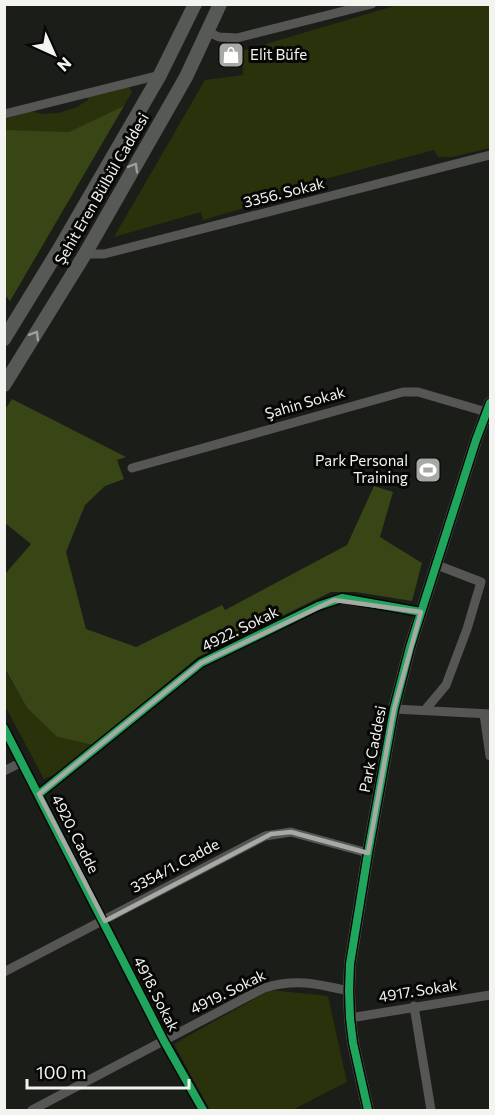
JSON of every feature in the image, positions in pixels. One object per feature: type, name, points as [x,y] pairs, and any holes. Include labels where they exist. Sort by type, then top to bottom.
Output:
[{"type":"main road","name":"Şehit Eren Bülbül Caddesi","points":[[4,339],[160,75],[195,4]]},
{"type":"main road","name":"Şehit Eren Bülbül Caddesi","points":[[4,385],[85,254],[186,77],[220,4]]},
{"type":"main road","points":[[187,23],[208,32]]},
{"type":"street","points":[[208,32],[219,37],[237,38],[372,4]]},
{"type":"street","points":[[4,114],[160,75]]},
{"type":"street","name":"3356. Sokak","points":[[85,254],[104,254],[490,155]]},
{"type":"street","name":"Şahin Sokak","points":[[132,468],[403,392],[418,392],[489,409]]},
{"type":"street","name":"Park Caddesi","points":[[368,1110],[357,1064],[350,1018],[349,991],[368,853],[394,709],[410,647],[489,409]]},
{"type":"street","points":[[425,710],[446,685],[467,629],[481,582],[436,565]]},
{"type":"street","name":"4922. Sokak","points":[[39,794],[201,663],[318,606],[334,600],[351,598],[421,612]]},
{"type":"street","points":[[394,709],[487,714],[490,756]]},
{"type":"street","name":"4920. Cadde","points":[[4,728],[105,921]]},
{"type":"street","points":[[4,771],[22,762]]},
{"type":"street","name":"3354/1. Cadde","points":[[4,972],[105,921],[251,842],[272,834],[291,832],[368,853]]},
{"type":"street","name":"4918. Sokak","points":[[105,921],[164,1041],[203,1110]]},
{"type":"street","name":"4919. Sokak","points":[[32,1110],[264,988],[278,984],[306,982],[349,991]]},
{"type":"street","name":"4917. Sokak","points":[[350,1018],[490,994]]},
{"type":"street","points":[[414,1006],[431,1110]]},
{"type":"highlighted area","points":[[334,600],[421,612],[394,709],[368,853],[291,832],[271,834],[105,921],[39,794],[201,663]]},
{"type":"green space","points":[[401,4],[490,5],[490,148],[452,157],[438,157],[434,150],[257,197],[258,204],[203,220],[201,212],[114,237],[205,80],[243,75],[242,51]]},
{"type":"green space","points":[[129,87],[132,92],[10,301],[5,294],[5,119],[31,111],[42,114],[58,113],[77,107],[88,100],[87,96]]},
{"type":"green space","points":[[124,106],[10,301],[4,294],[5,130],[69,132]]},
{"type":"green space","points":[[12,399],[126,457],[117,460],[124,479],[105,486],[85,505],[66,552],[86,629],[136,647],[222,605],[225,610],[347,545],[374,486],[393,492],[380,537],[422,563],[412,601],[355,592],[331,592],[198,657],[93,745],[57,737],[27,708],[5,669],[5,574],[31,544],[5,523],[4,411]]},
{"type":"green space","points":[[4,669],[27,708],[57,737],[93,745],[61,772],[44,779],[5,706]]},
{"type":"green space","points":[[270,990],[328,996],[347,1082],[292,1110],[210,1110],[174,1044]]},
{"type":"cycle path","points":[[368,1110],[353,1043],[349,991],[350,964],[368,853],[394,709],[410,647],[490,403]]},
{"type":"cycle path","points":[[39,794],[201,663],[318,606],[342,598],[421,612]]},
{"type":"cycle path","points":[[4,728],[164,1041],[203,1110]]},
{"type":"place","name":"Elit Büfe","points":[[231,55]]},
{"type":"place","name":"Park Personal Training","points":[[428,470]]}]
